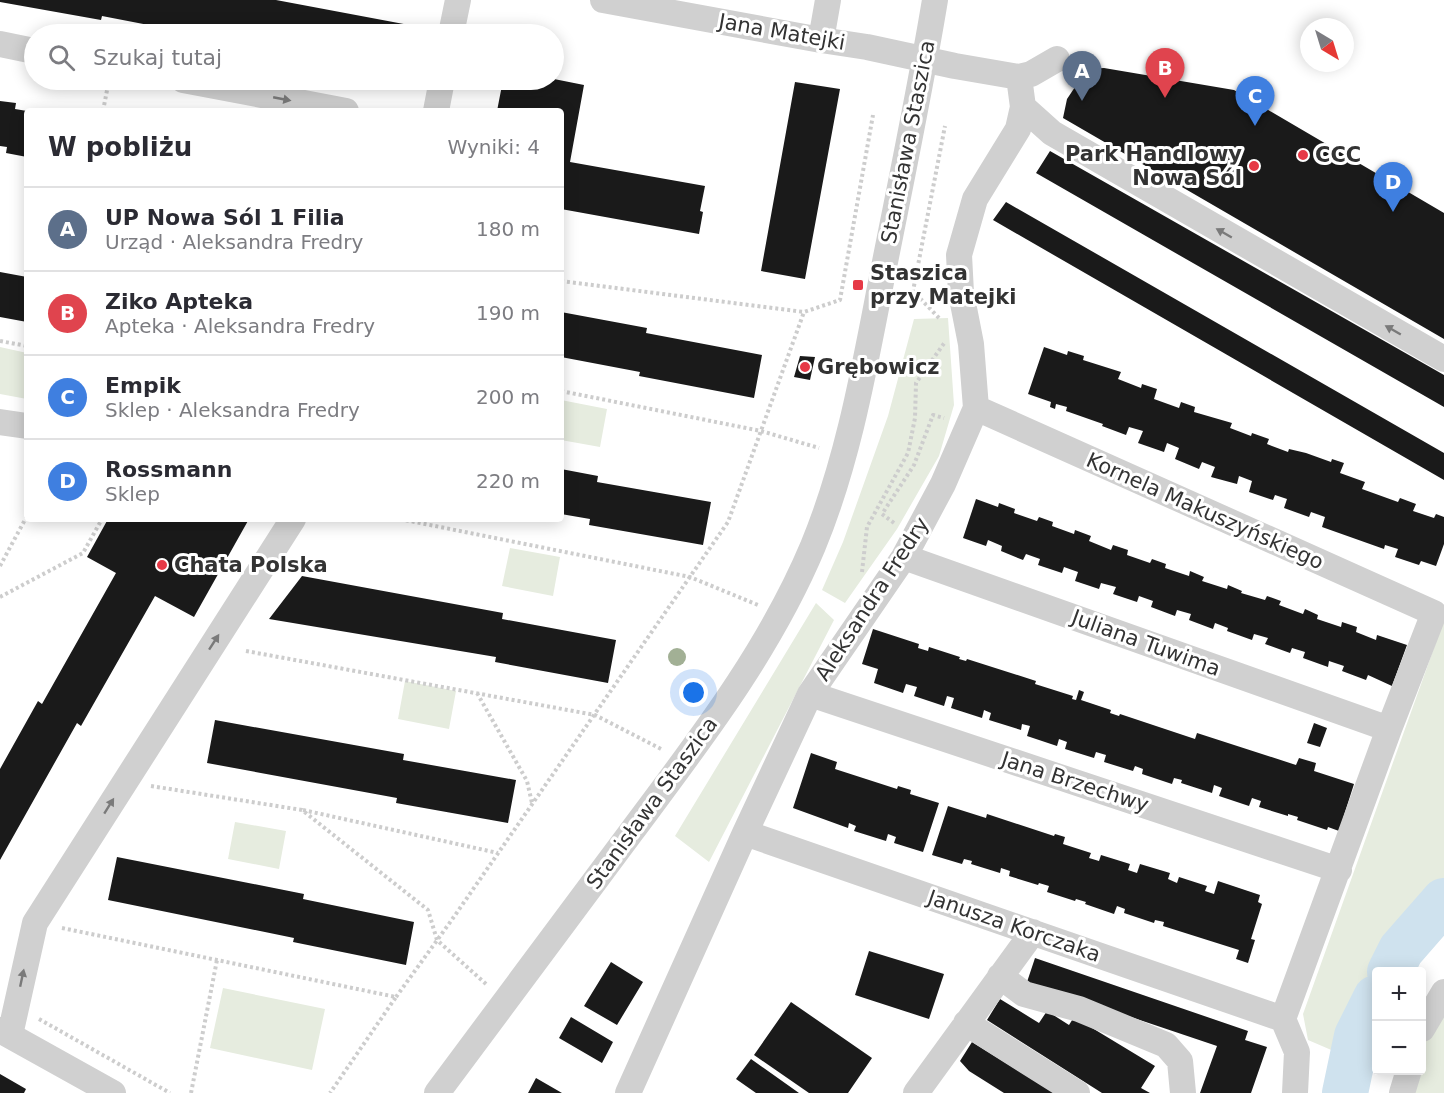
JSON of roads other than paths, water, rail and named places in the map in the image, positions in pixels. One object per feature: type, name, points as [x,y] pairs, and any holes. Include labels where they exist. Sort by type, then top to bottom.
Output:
[{"type":"street","points":[[453,24],[458,0]]},
{"type":"street","name":"Jana Matejki","points":[[603,0],[867,47],[925,60]]},
{"type":"street","points":[[821,40],[828,0]]},
{"type":"street","name":"Stanisława Staszica","points":[[437,1093],[685,761],[743,676],[780,614],[813,545],[842,456],[866,355],[925,60],[934,0]]},
{"type":"street","points":[[0,44],[24,49]]},
{"type":"street","points":[[925,60],[1018,77],[1031,74],[1057,59]]},
{"type":"street","name":"Aleksandra Fredry","points":[[628,1093],[810,694],[904,557],[943,484],[976,408],[971,344],[959,324],[961,292],[959,255],[975,199],[1018,129],[1023,107],[1018,77]]},
{"type":"street","points":[[236,90],[330,108]]},
{"type":"street","points":[[437,108],[440,90]]},
{"type":"street","points":[[1023,107],[1052,133],[1444,359]]},
{"type":"street","name":"Kornela Makuszyńskiego","points":[[976,408],[1434,613],[1389,729]]},
{"type":"street","points":[[0,422],[24,426]]},
{"type":"street","points":[[113,1093],[5,1033],[16,1005],[34,923],[291,522]]},
{"type":"street","name":"Juliana Tuwima","points":[[904,557],[1389,729]]},
{"type":"street","name":"Jana Brzechwy","points":[[810,694],[1339,870]]},
{"type":"street","points":[[1294,1093],[1297,1052],[1283,1019],[1389,729]]},
{"type":"street","name":"Janusza Korczaka","points":[[745,833],[1283,1019]]},
{"type":"street","points":[[916,1093],[1033,932]]},
{"type":"street","points":[[1000,976],[1024,994],[1079,1009],[1166,1045],[1180,1061],[1183,1093]]},
{"type":"street","points":[[1426,1022],[1444,992]]},
{"type":"street","points":[[966,1023],[1077,1093]]},
{"type":"street","points":[[1402,1093],[1408,1075]]},
{"type":"waterway","points":[[1392,967],[1401,950],[1444,901]]},
{"type":"waterway","points":[[1345,1093],[1357,1036],[1372,1006]]},
{"type":"place","name":"Ziko Apteka","points":[[1165,98]]},
{"type":"place","name":"UP Nowa Sól 1 Filia","points":[[1082,101]]},
{"type":"place","name":"Empik","points":[[1255,126]]},
{"type":"place","name":"CCC","points":[[1303,155]]},
{"type":"place","name":"Park Handlowy Nowa Sól","points":[[1254,166]]},
{"type":"place","name":"Rossmann","points":[[1393,212]]},
{"type":"place","name":"Staszica przy Matejki","points":[[858,285]]},
{"type":"place","name":"Grębowicz","points":[[805,367]]},
{"type":"place","name":"Chata Polska","points":[[162,565]]}]
